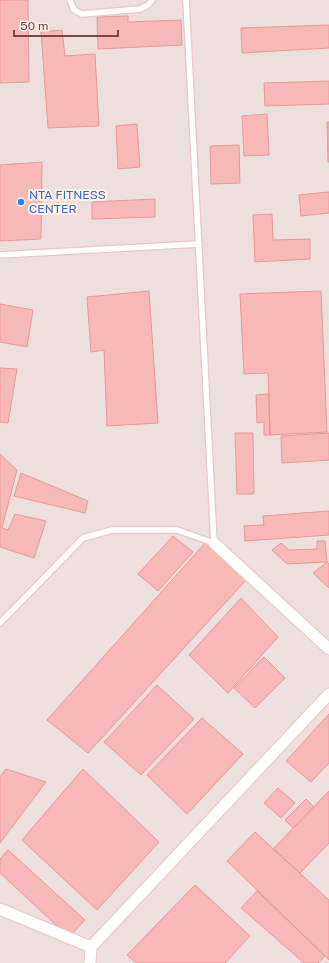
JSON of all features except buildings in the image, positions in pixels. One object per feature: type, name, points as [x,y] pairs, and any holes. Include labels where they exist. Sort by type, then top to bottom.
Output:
[{"type":"street","points":[[214,543],[329,649]]},
{"type":"street","points":[[90,963],[91,946],[329,694]]},
{"type":"street","points":[[0,909],[91,946]]},
{"type":"lane","points":[[70,0],[74,10],[82,14],[140,9],[152,0]]},
{"type":"lane","points":[[0,623],[83,538],[112,530],[177,530],[214,543],[186,0]]},
{"type":"lane","points":[[0,255],[199,244]]},
{"type":"shaded area","points":[[0,0],[329,0],[329,963],[0,963]]},
{"type":"place","name":"NTA FITNESS CENTER","points":[[21,202]]}]
